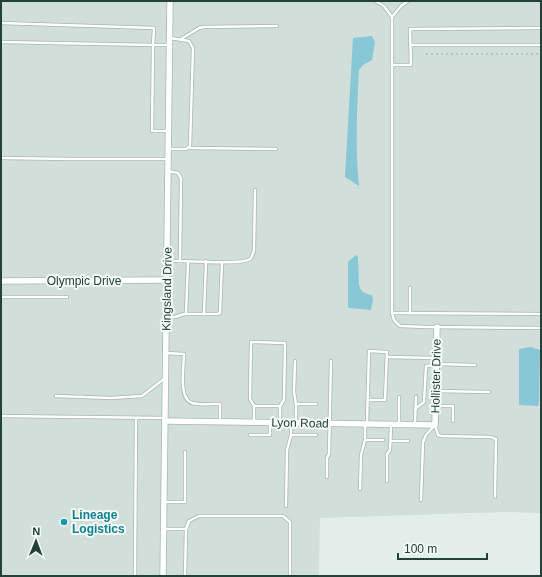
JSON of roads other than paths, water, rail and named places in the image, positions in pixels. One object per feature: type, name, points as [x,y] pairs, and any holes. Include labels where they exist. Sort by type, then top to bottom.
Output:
[{"type":"street","name":"Kingsland Drive","points":[[163,576],[170,1]]},
{"type":"street","name":"Olympic Drive","points":[[1,281],[167,280]]},
{"type":"street","name":"Hollister Drive","points":[[435,424],[437,327]]},
{"type":"street","name":"Lyon Road","points":[[165,420],[280,423],[435,424]]},
{"type":"lane","points":[[375,1],[384,6],[392,17],[392,313],[394,320],[400,326],[541,328]]},
{"type":"lane","points":[[392,17],[408,1]]},
{"type":"lane","points":[[1,24],[154,28],[152,131],[168,132]]},
{"type":"lane","points":[[181,39],[199,28],[204,27],[277,26]]},
{"type":"lane","points":[[392,65],[410,65],[410,29],[541,28]]},
{"type":"lane","points":[[170,38],[189,41],[193,48],[191,143],[189,148]]},
{"type":"lane","points":[[1,42],[169,45]]},
{"type":"lane","points":[[410,45],[541,45]]},
{"type":"lane","points":[[168,149],[276,149]]},
{"type":"lane","points":[[1,158],[168,160]]},
{"type":"lane","points":[[168,171],[178,173],[181,178],[180,261]]},
{"type":"lane","points":[[167,261],[222,262],[245,261],[250,258],[254,251],[256,190]]},
{"type":"lane","points":[[186,314],[188,261]]},
{"type":"lane","points":[[204,314],[206,262]]},
{"type":"lane","points":[[166,318],[186,314],[217,314],[221,311],[222,262]]},
{"type":"lane","points":[[410,288],[410,313]]},
{"type":"lane","points":[[1,297],[67,297]]},
{"type":"lane","points":[[392,313],[541,314]]},
{"type":"lane","points":[[254,422],[254,406],[250,399],[251,342],[285,343],[284,400],[280,406],[280,423]]},
{"type":"lane","points":[[360,489],[360,455],[365,440],[368,400],[369,351],[387,352],[385,400],[368,400]]},
{"type":"lane","points":[[166,353],[184,354],[183,390],[185,398],[191,403],[220,404],[220,422]]},
{"type":"lane","points":[[386,357],[436,363],[475,365]]},
{"type":"lane","points":[[286,506],[287,450],[296,404],[294,392],[295,361]]},
{"type":"lane","points":[[327,477],[331,362]]},
{"type":"lane","points":[[415,409],[424,402],[426,366],[436,363]]},
{"type":"lane","points":[[56,396],[111,398],[142,396],[166,378]]},
{"type":"lane","points":[[436,391],[489,392]]},
{"type":"lane","points":[[399,397],[399,424]]},
{"type":"lane","points":[[415,424],[416,397]]},
{"type":"lane","points":[[296,404],[316,404]]},
{"type":"lane","points":[[254,406],[280,406]]},
{"type":"lane","points":[[436,406],[453,406],[453,421]]},
{"type":"lane","points":[[1,416],[136,418],[165,420]]},
{"type":"lane","points":[[136,418],[136,576]]},
{"type":"lane","points":[[250,435],[270,435],[270,422]]},
{"type":"lane","points":[[386,481],[387,454],[390,450],[391,424]]},
{"type":"lane","points":[[435,424],[438,435],[441,436],[490,437],[496,439],[495,497]]},
{"type":"lane","points":[[421,500],[423,442],[426,435],[435,424]]},
{"type":"lane","points":[[291,435],[316,435]]},
{"type":"lane","points":[[365,440],[383,440]]},
{"type":"lane","points":[[390,441],[408,441]]},
{"type":"lane","points":[[164,502],[185,502],[185,452]]},
{"type":"lane","points":[[186,576],[186,529],[189,521],[198,516],[284,516],[290,522],[290,576]]},
{"type":"lane","points":[[164,529],[186,529]]},
{"type":"water","points":[[372,36],[375,42],[372,60],[363,65],[359,70],[357,142],[359,186],[345,177],[353,38]]},
{"type":"water","points":[[356,255],[358,257],[359,285],[364,292],[372,295],[373,300],[371,310],[348,307],[348,262]]},
{"type":"water","points":[[531,347],[540,350],[538,406],[519,405],[519,349]]},
{"type":"place","name":"Lineage Logistics","points":[[64,522]]}]
